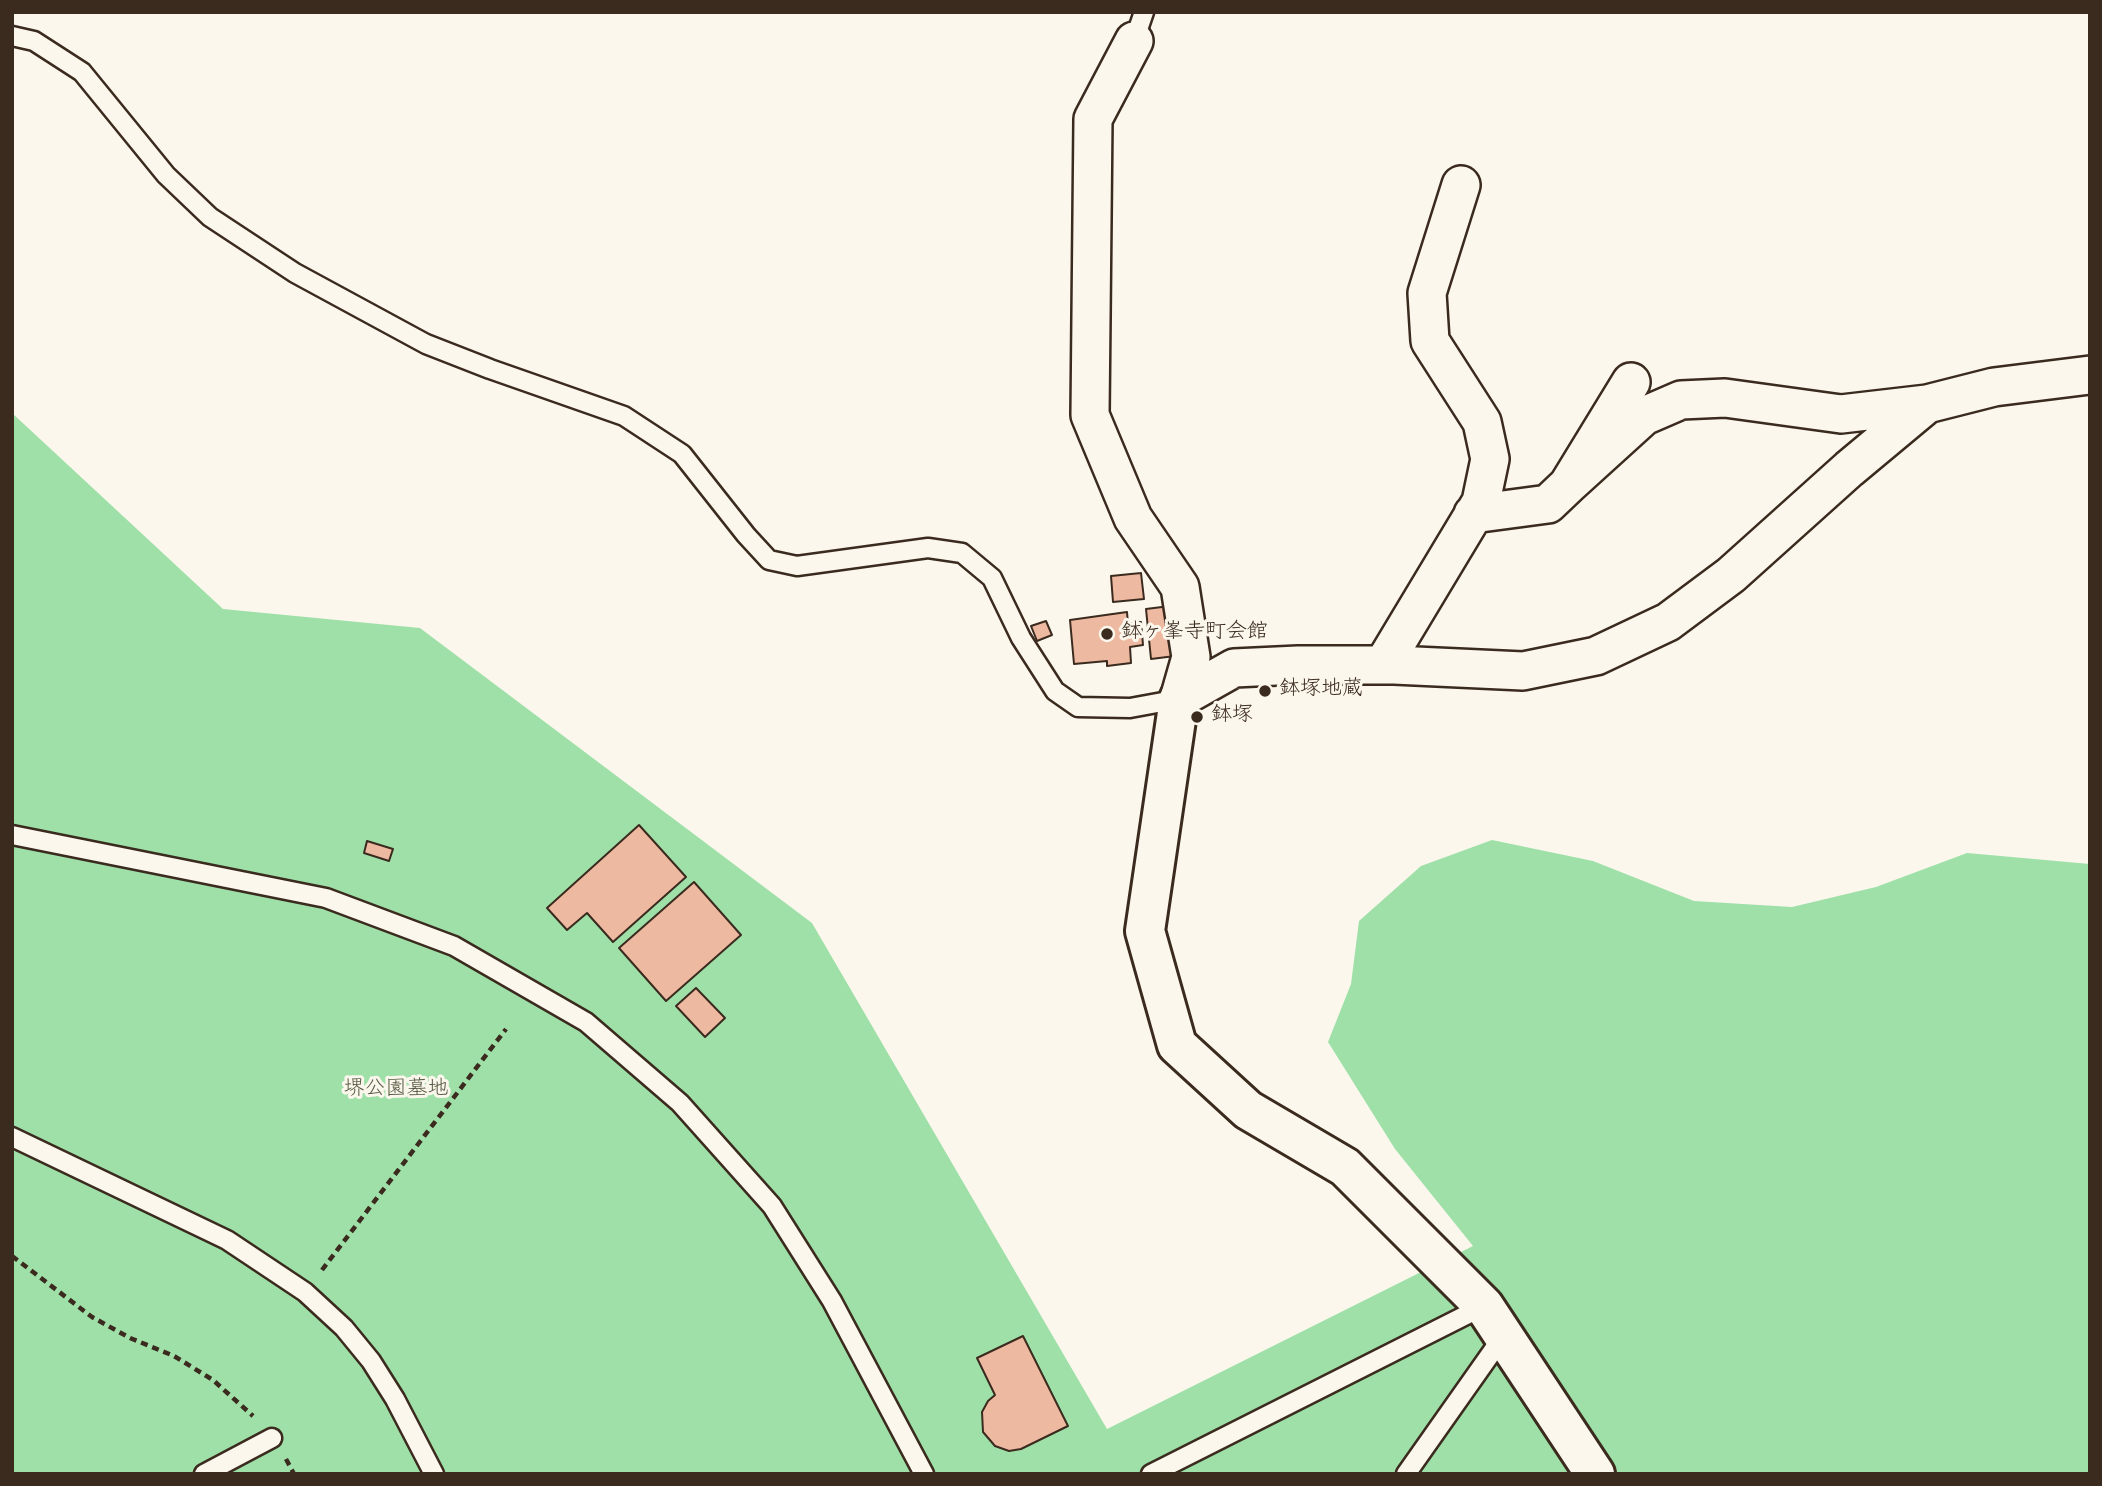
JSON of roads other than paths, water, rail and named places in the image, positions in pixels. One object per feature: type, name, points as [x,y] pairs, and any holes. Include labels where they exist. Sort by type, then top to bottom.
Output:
[{"type":"street","points":[[1139,27],[1093,120],[1090,415],[1133,518],[1180,587],[1191,657],[1179,699],[1145,931],[1177,1045],[1248,1110],[1345,1167],[1494,1321],[1595,1474]]},
{"type":"street","points":[[1383,665],[1481,502],[1490,459],[1482,422],[1430,341],[1427,293],[1461,185]]},
{"type":"street","points":[[1473,514],[1548,504],[1644,416],[1681,400],[1725,398],[1841,414],[1927,404],[1994,387],[2090,375]]},
{"type":"street","points":[[1568,485],[1631,382]]},
{"type":"street","points":[[1179,699],[1234,668],[1383,665],[1523,671],[1596,656],[1668,622],[1731,575],[1849,469],[1927,404]]},
{"type":"lane","points":[[12,36],[34,41],[82,72],[166,175],[201,209],[295,273],[426,344],[624,416],[682,454],[769,560],[797,566],[928,548],[962,554],[992,578],[1021,638],[1055,691],[1078,707],[1130,708],[1179,699]]},
{"type":"lane","points":[[12,835],[327,898],[454,946],[586,1022],[680,1103],[772,1206],[832,1301],[924,1474]]},
{"type":"lane","points":[[12,1137],[227,1240],[305,1292],[344,1328],[371,1361],[395,1399],[434,1474]]},
{"type":"lane","points":[[1151,1474],[1494,1321]]},
{"type":"lane","points":[[1406,1474],[1494,1321]]},
{"type":"lane","points":[[204,1474],[272,1438]]},
{"type":"place","name":"鉢ヶ峯寺町会館","points":[[1107,634]]},
{"type":"place","name":"鉢塚地蔵","points":[[1265,691]]},
{"type":"place","name":"鉢塚","points":[[1197,717]]},
{"type":"park label","name":"堺公園墓地","points":[[396,1091]]}]
